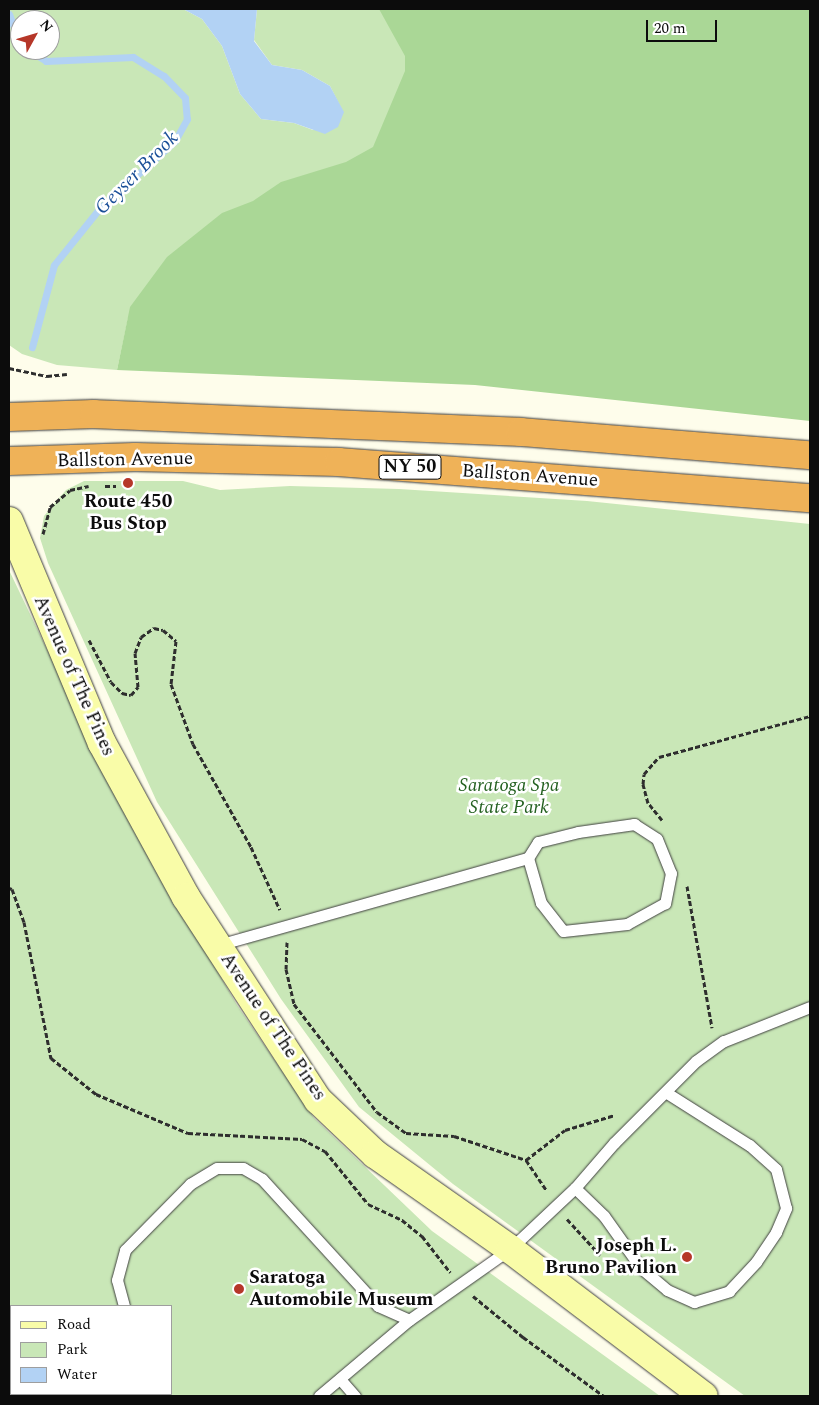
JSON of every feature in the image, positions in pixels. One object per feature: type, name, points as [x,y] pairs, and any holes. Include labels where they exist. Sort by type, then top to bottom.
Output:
[{"type":"highway","name":"NY 50","points":[[9,417],[94,414],[521,432],[810,455]]},
{"type":"highway","name":"Ballston Avenue","points":[[9,461],[135,457],[339,462],[810,498]]},
{"type":"street","name":"Avenue of The Pines","points":[[9,521],[102,743],[186,896],[318,1100],[374,1154],[510,1249],[704,1396]]},
{"type":"lane","points":[[218,945],[528,858],[538,842],[578,832],[634,824],[657,840],[671,873],[665,903],[627,924],[563,931],[540,903],[528,858]]},
{"type":"lane","points":[[319,1396],[409,1320],[510,1249],[575,1188],[614,1143],[667,1093],[696,1061],[724,1041],[810,1008]]},
{"type":"lane","points":[[575,1188],[604,1216],[641,1268],[667,1290],[694,1302],[729,1291],[756,1262],[776,1232],[786,1208],[776,1169],[748,1145],[667,1093]]},
{"type":"lane","points":[[124,1305],[118,1280],[125,1250],[190,1184],[217,1168],[243,1168],[262,1179],[378,1306],[409,1320]]},
{"type":"lane","points":[[340,1379],[355,1396]]},
{"type":"path","points":[[9,368],[47,376],[67,374]]},
{"type":"path","points":[[42,539],[50,507],[70,490],[93,485]]},
{"type":"path","points":[[101,485],[116,486]]},
{"type":"path","points":[[87,636],[111,682],[122,693],[131,694],[138,687],[135,653],[142,637],[154,628],[163,630],[176,641],[170,684],[193,744],[251,847],[279,902],[281,916]]},
{"type":"path","points":[[664,822],[648,803],[642,784],[644,774],[659,757],[810,716]]},
{"type":"path","points":[[686,881],[713,1033]]},
{"type":"path","points":[[9,888],[12,889],[24,922],[51,1058],[96,1094],[188,1133],[302,1139],[325,1151],[368,1204],[402,1220],[422,1236],[460,1284],[523,1337],[604,1396]]},
{"type":"path","points":[[286,939],[286,970],[294,1004],[377,1112],[406,1133],[454,1136],[526,1160],[548,1194]]},
{"type":"path","points":[[526,1160],[565,1130],[613,1116],[620,1111]]},
{"type":"path","points":[[567,1219],[600,1255]]},
{"type":"green space","points":[[9,9],[183,9],[202,19],[222,46],[240,94],[261,119],[294,123],[313,130],[343,112],[330,86],[302,70],[272,65],[254,40],[257,9],[810,9],[128,318],[117,370],[57,365],[22,354],[9,345]]},
{"type":"green space","points":[[379,9],[810,9],[810,421],[475,385],[117,370],[130,307],[167,257],[222,213],[253,201],[281,182],[346,162],[373,147],[405,71],[405,56]]},
{"type":"green space","name":"Saratoga Spa State Park","points":[[84,481],[183,481],[220,490],[290,486],[399,489],[587,501],[810,524],[810,1396],[745,1396],[453,1184],[359,1107],[281,999],[157,802],[48,563],[40,538],[44,516],[66,490]]},
{"type":"green space","points":[[9,570],[128,819],[237,1005],[314,1118],[432,1231],[660,1396],[9,1396]]},
{"type":"water","points":[[183,9],[257,9],[254,41],[272,65],[302,70],[330,86],[344,112],[338,127],[325,134],[294,123],[261,119],[240,94],[222,46],[202,19]]},
{"type":"waterway","name":"Geyser Brook","points":[[32,347],[54,265],[99,209],[175,141],[187,119],[185,98],[164,76],[133,57],[44,60]]},
{"type":"place","name":"Route 450 Bus Stop","points":[[128,483]]},
{"type":"place","name":"Joseph L. Bruno Pavilion","points":[[687,1257]]},
{"type":"place","name":"Saratoga Automobile Museum","points":[[239,1289]]}]
